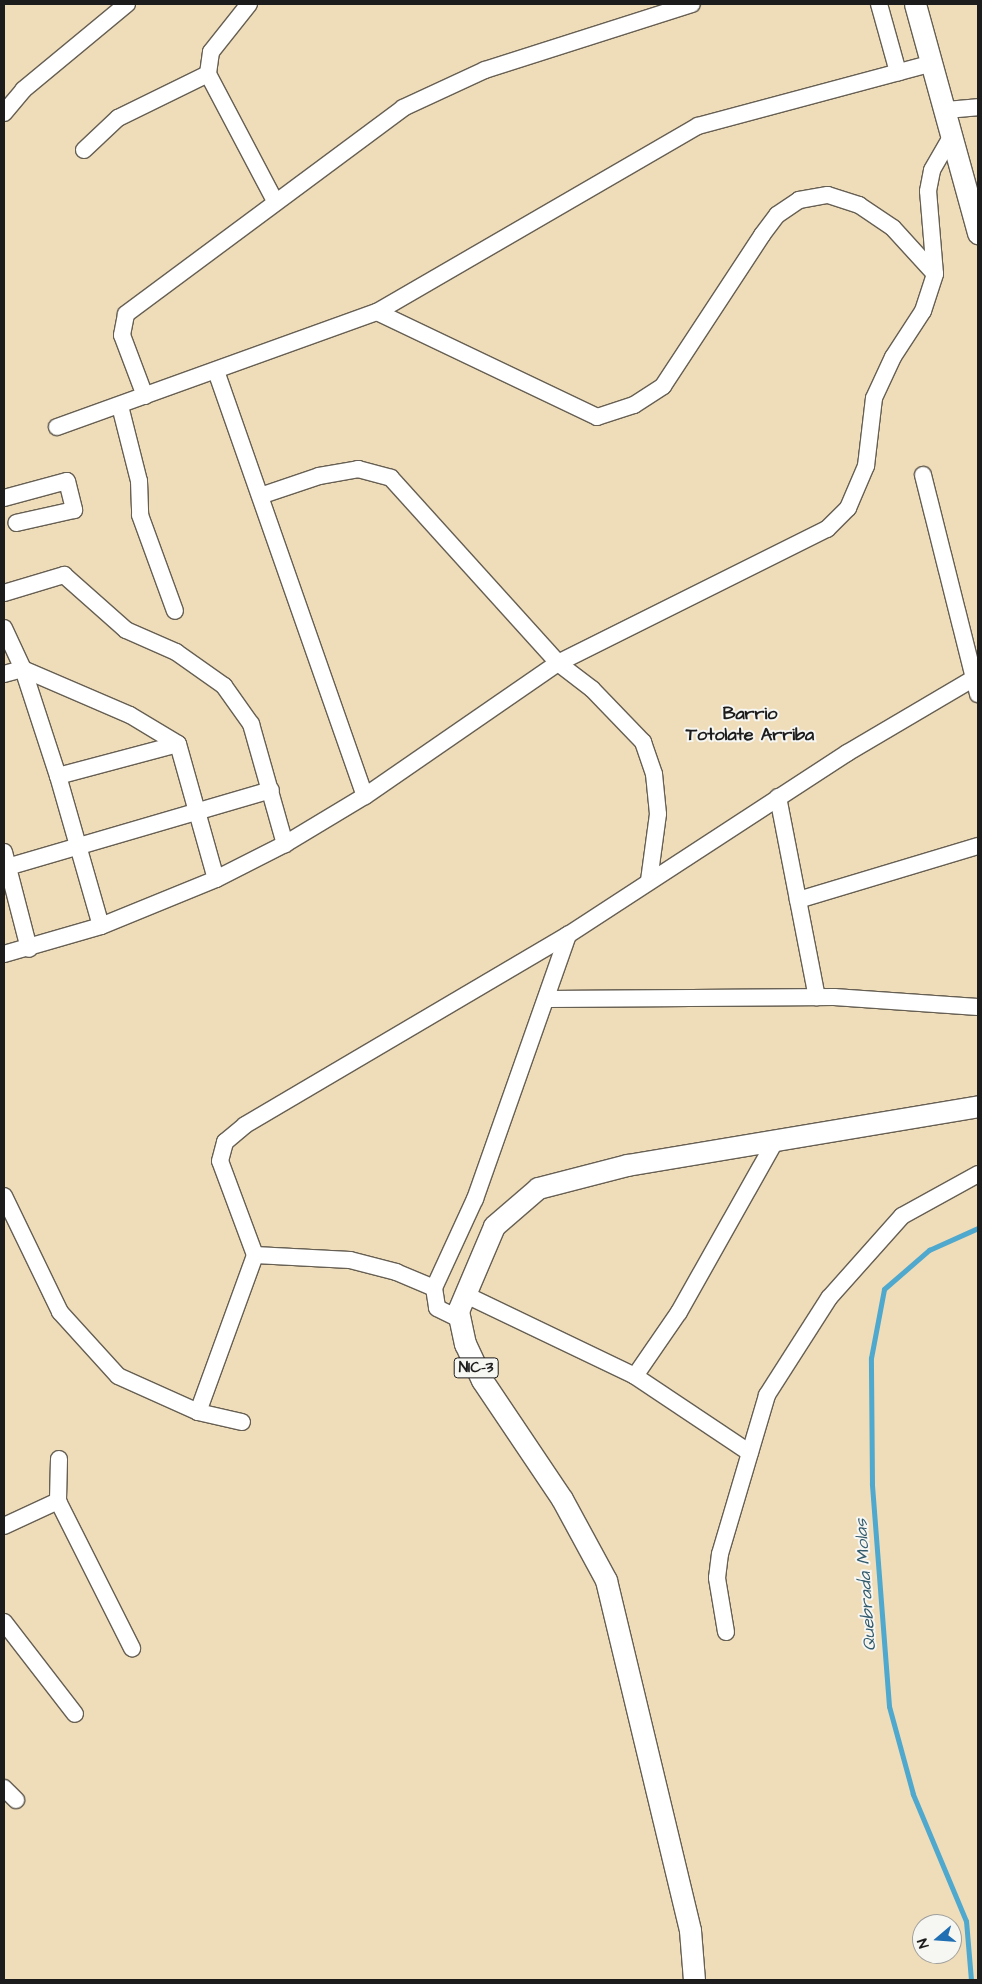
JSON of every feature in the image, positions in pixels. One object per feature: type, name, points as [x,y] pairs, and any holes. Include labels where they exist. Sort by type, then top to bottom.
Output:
[{"type":"main road","points":[[914,4],[930,64],[946,110],[978,233]]},
{"type":"main road","name":"NIC-3","points":[[694,1980],[690,1930],[606,1580],[562,1498],[482,1380],[460,1319],[464,1294],[494,1226],[538,1188],[572,1176],[978,1106]]},
{"type":"street","points":[[4,113],[23,90],[127,4]]},
{"type":"street","points":[[248,4],[211,52],[208,74],[275,201]]},
{"type":"street","points":[[145,396],[122,335],[126,314],[275,201],[404,108],[485,70],[692,4]]},
{"type":"street","points":[[879,4],[898,72]]},
{"type":"street","points":[[57,427],[120,406],[377,312],[698,126],[930,64]]},
{"type":"street","points":[[84,150],[118,118],[208,74]]},
{"type":"street","points":[[946,110],[978,108]]},
{"type":"street","points":[[4,954],[29,950],[101,926],[216,879],[285,844],[365,796],[558,662],[828,529],[848,508],[866,466],[874,398],[893,357],[923,311],[934,274],[928,191],[932,170],[952,136]]},
{"type":"street","points":[[377,312],[597,417],[634,404],[663,386],[776,215],[799,200],[828,195],[859,205],[893,228],[934,274]]},
{"type":"street","points":[[216,371],[263,495],[365,796]]},
{"type":"street","points":[[120,406],[139,481],[140,515],[175,611]]},
{"type":"street","points":[[263,495],[319,476],[358,469],[391,478],[558,662],[592,689],[643,742],[654,774],[658,814],[649,881]]},
{"type":"street","points":[[198,1412],[255,1255],[220,1161],[225,1142],[245,1125],[568,935],[778,797],[975,687],[923,475]]},
{"type":"street","points":[[4,498],[66,481],[74,510],[16,523]]},
{"type":"street","points":[[4,593],[64,575],[126,630],[191,661],[224,686],[251,724],[285,844]]},
{"type":"street","points":[[4,628],[23,669],[58,776],[81,848],[101,926]]},
{"type":"street","points":[[4,674],[23,669],[130,715],[178,744],[216,879]]},
{"type":"street","points":[[58,776],[178,744]]},
{"type":"street","points":[[29,950],[5,862],[81,848],[197,815],[271,790]]},
{"type":"street","points":[[778,797],[817,997]]},
{"type":"street","points":[[798,900],[978,846]]},
{"type":"street","points":[[460,1319],[437,1308],[434,1288],[475,1199],[548,999],[568,935]]},
{"type":"street","points":[[548,999],[817,997],[978,1007]]},
{"type":"street","points":[[635,1376],[679,1312],[776,1140]]},
{"type":"street","points":[[726,1632],[717,1578],[720,1554],[767,1395],[829,1298],[902,1216],[978,1174]]},
{"type":"street","points":[[4,1196],[60,1312],[118,1376],[198,1412],[242,1422]]},
{"type":"street","points":[[255,1255],[350,1260],[434,1288]]},
{"type":"street","points":[[464,1294],[635,1376],[750,1453]]},
{"type":"street","points":[[59,1459],[58,1501],[132,1648]]},
{"type":"street","points":[[4,1526],[58,1501]]},
{"type":"street","points":[[4,1622],[75,1714]]},
{"type":"street","points":[[4,1788],[16,1800]]},
{"type":"waterway","name":"Quebrada Molas","points":[[971,1980],[966,1921],[913,1794],[889,1706],[872,1484],[871,1358],[884,1289],[929,1250],[978,1228]]},
{"type":"district","name":"Barrio Totolate Arriba","points":[[750,725]]}]
